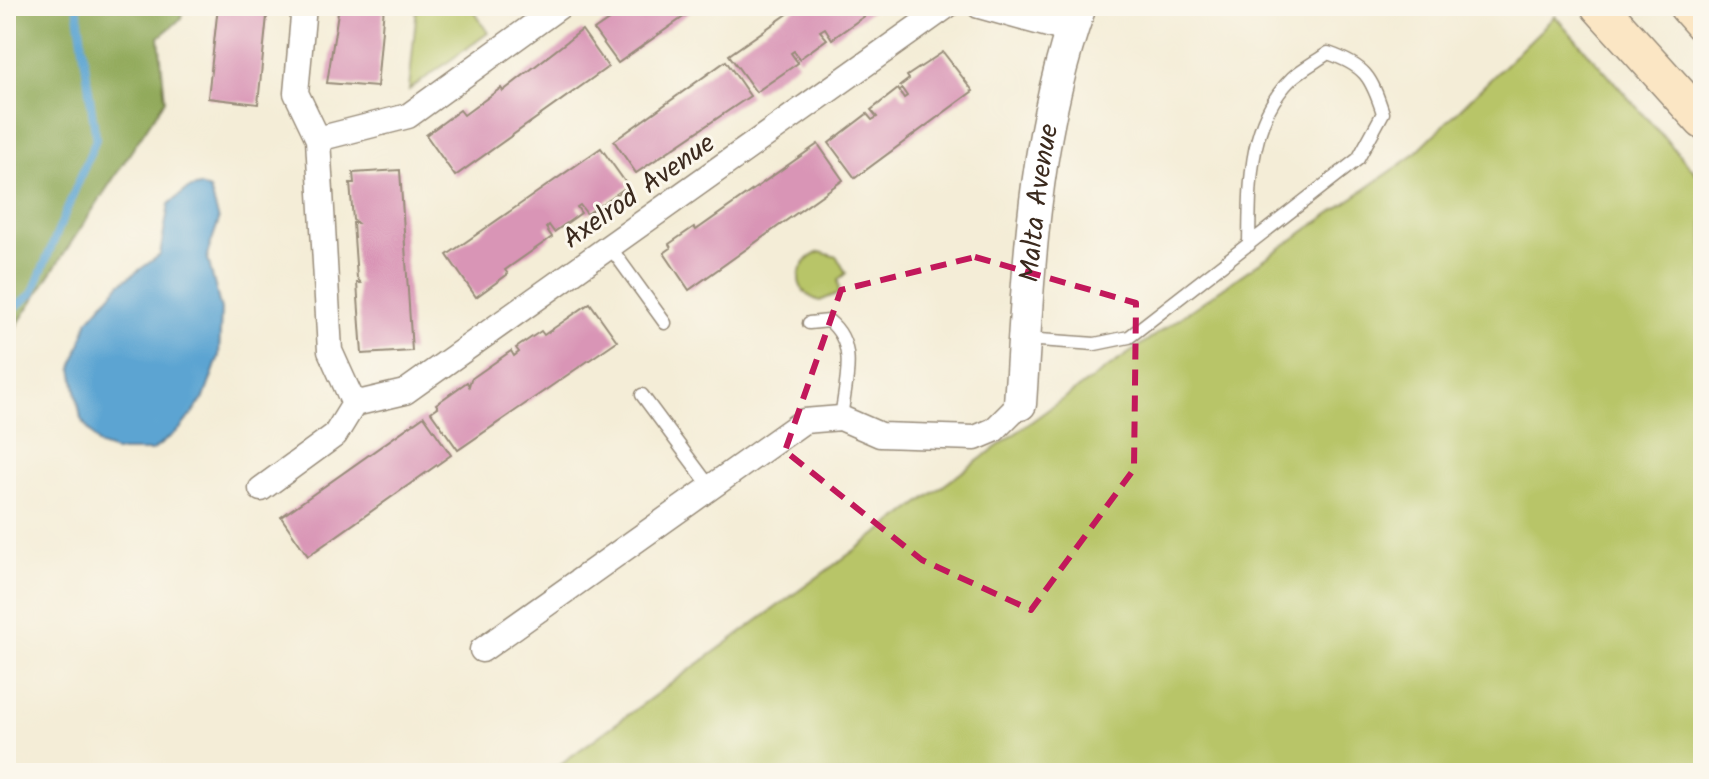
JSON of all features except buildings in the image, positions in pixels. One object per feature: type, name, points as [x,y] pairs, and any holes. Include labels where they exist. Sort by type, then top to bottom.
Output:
[{"type":"main road","points":[[1599,6],[1703,121]]},
{"type":"main road","points":[[1687,6],[1703,24]]},
{"type":"street","points":[[261,489],[335,435],[354,404],[330,351],[318,139],[296,93],[304,6]]},
{"type":"street","points":[[318,139],[408,116],[560,6]]},
{"type":"street","name":"Axelrod Avenue","points":[[354,404],[405,392],[947,6]]},
{"type":"street","points":[[979,6],[1075,19]]},
{"type":"street","name":"Malta Avenue","points":[[1020,404],[1036,181],[1047,114],[1075,19]]},
{"type":"street","points":[[482,650],[804,421],[841,418],[880,435],[975,438],[994,430],[1020,404]]},
{"type":"lane","points":[[1025,339],[1095,344],[1122,340],[1249,245],[1358,159],[1383,113],[1373,81],[1354,62],[1328,53],[1291,79],[1262,124],[1250,170],[1249,245]]},
{"type":"lane","points":[[610,247],[665,323]]},
{"type":"lane","points":[[809,323],[829,321],[842,332],[849,349],[841,418]]},
{"type":"lane","points":[[642,395],[711,488]]},
{"type":"highlighted area","points":[[975,257],[1136,303],[1134,469],[1031,610],[922,560],[785,451],[841,290]]},
{"type":"green space","points":[[6,6],[184,6],[182,18],[159,37],[165,100],[15,328],[6,335]]},
{"type":"green space","points":[[417,6],[471,6],[488,33],[409,90]]},
{"type":"green space","points":[[1555,16],[1703,181],[1703,773],[548,773],[1053,406],[1410,158]]},
{"type":"green space","points":[[820,252],[837,257],[846,273],[838,280],[839,293],[820,301],[804,291],[799,277],[805,263]]},
{"type":"water","points":[[200,186],[210,190],[219,220],[207,255],[221,310],[219,356],[204,398],[180,429],[152,451],[115,451],[100,446],[81,419],[72,368],[89,319],[121,283],[160,255],[169,204],[188,189]]},
{"type":"waterway","points":[[6,314],[32,294],[96,139],[77,6]]}]
